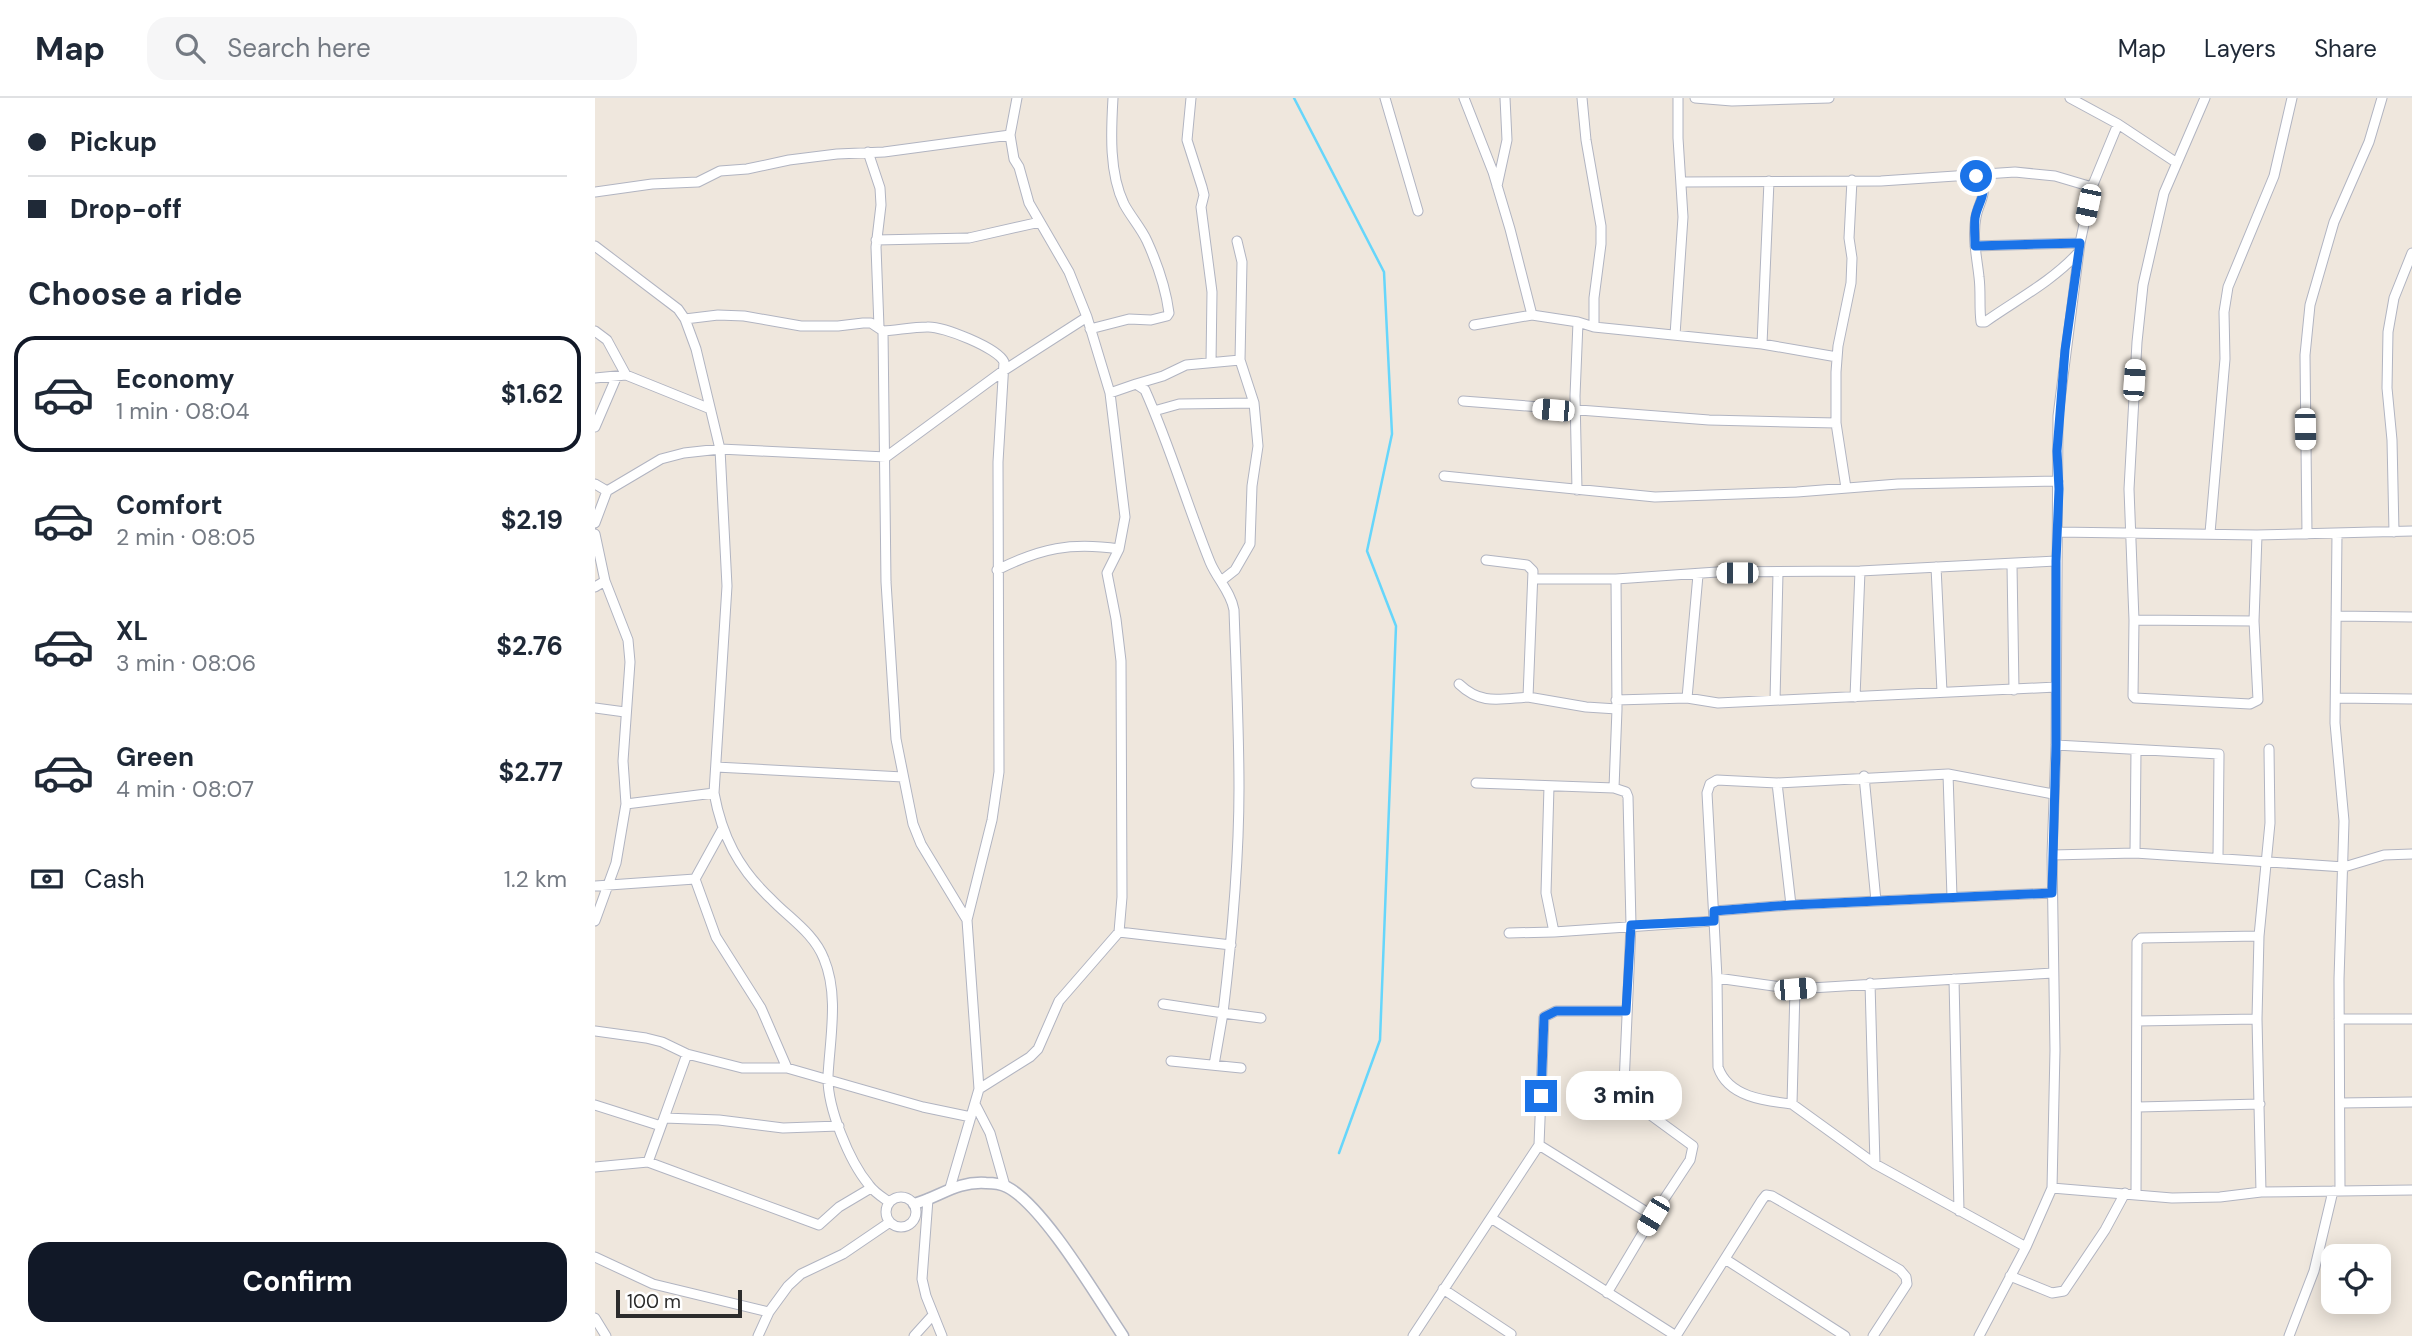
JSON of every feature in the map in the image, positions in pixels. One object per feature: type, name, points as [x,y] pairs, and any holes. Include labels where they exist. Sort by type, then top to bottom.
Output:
[{"type":"street","points":[[979,1089],[1030,1057],[1038,1049],[1059,1000],[1119,932],[1122,897],[1121,681],[1116,619],[1107,573],[1119,549],[1125,517],[1110,393],[1087,317],[1066,266],[1029,203],[1019,167],[1014,159],[1010,135],[1017,98]]},
{"type":"street","points":[[1090,328],[1129,319],[1151,320],[1169,313],[1165,292],[1147,241],[1125,205],[1115,172],[1111,128],[1113,98]]},
{"type":"street","points":[[1191,98],[1187,140],[1204,195],[1201,207],[1212,292],[1211,362]]},
{"type":"street","points":[[1385,98],[1418,211]]},
{"type":"street","points":[[1464,98],[1497,186],[1532,315]]},
{"type":"street","points":[[1497,186],[1507,140],[1505,98]]},
{"type":"street","points":[[1581,98],[1601,226],[1594,327]]},
{"type":"street","points":[[1675,335],[1683,237],[1678,98]]},
{"type":"street","points":[[1695,98],[1732,101],[1829,98]]},
{"type":"street","points":[[2070,98],[2086,101],[2177,163]]},
{"type":"street","points":[[2205,98],[2164,193],[2143,285],[2129,489],[2135,698],[2250,704],[2258,700],[2254,621],[2257,535]]},
{"type":"street","points":[[2210,533],[2225,359],[2224,312],[2228,287],[2274,176],[2292,98]]},
{"type":"street","points":[[2307,534],[2305,355],[2310,306],[2334,222],[2369,142],[2382,98]]},
{"type":"street","points":[[1979,1336],[2027,1247],[2052,1188],[2055,1050],[2052,855],[2056,745],[2058,416],[2077,254],[2092,187],[2118,124]]},
{"type":"street","points":[[595,192],[652,184],[698,182],[720,171],[747,169],[789,160],[884,152],[1010,135]]},
{"type":"street","points":[[868,152],[880,188],[881,216],[876,240],[886,457],[886,582],[896,739],[913,824],[921,844],[967,919]]},
{"type":"street","points":[[1682,182],[1852,180],[2015,172],[2055,176],[2092,187]]},
{"type":"street","points":[[1976,176],[1983,184],[1975,219],[1982,323],[2061,271],[2077,254]]},
{"type":"street","points":[[1846,488],[1836,423],[1837,357],[1851,283],[1852,258],[1849,238],[1852,180]]},
{"type":"street","points":[[1762,344],[1769,181]]},
{"type":"street","points":[[876,240],[969,237],[1040,222]]},
{"type":"street","points":[[1221,581],[1235,570],[1250,544],[1252,486],[1259,430],[1254,403],[1240,359],[1242,262],[1237,241]]},
{"type":"street","points":[[1975,246],[2080,243]]},
{"type":"street","points":[[595,246],[678,309],[685,319],[696,349],[708,408],[720,449],[727,586],[714,793],[722,830],[753,882],[816,943],[824,959],[832,1011],[828,1079],[839,1126],[852,1157],[871,1188],[889,1202]]},
{"type":"street","points":[[2394,532],[2392,440],[2387,388],[2388,332],[2394,298],[2412,253]]},
{"type":"street","points":[[685,319],[718,315],[744,316],[801,326],[871,323],[881,329],[940,328],[997,353],[1004,362],[998,462],[999,772],[992,820],[967,919],[979,1089],[950,1188]]},
{"type":"street","points":[[1474,326],[1532,315],[1594,327],[1762,344],[1837,357]]},
{"type":"street","points":[[595,523],[607,491],[661,459],[684,453],[720,449],[886,457],[1003,372],[1087,317]]},
{"type":"street","points":[[1577,490],[1578,322]]},
{"type":"street","points":[[595,331],[607,340],[626,375]]},
{"type":"street","points":[[1110,393],[1163,376],[1186,365],[1240,359]]},
{"type":"street","points":[[595,379],[626,375],[708,408]]},
{"type":"street","points":[[595,428],[615,378]]},
{"type":"street","points":[[1136,384],[1145,390],[1212,566],[1233,602],[1234,610],[1239,789],[1236,891],[1223,1013],[1214,1065]]},
{"type":"street","points":[[1463,401],[1576,412],[1709,420],[1836,423]]},
{"type":"street","points":[[1154,411],[1179,404],[1254,403]]},
{"type":"street","points":[[1444,476],[1655,497],[1724,496],[1898,484],[2058,481]]},
{"type":"street","points":[[595,484],[607,491]]},
{"type":"street","points":[[2058,532],[2257,535],[2412,531]]},
{"type":"street","points":[[595,534],[605,581],[628,640],[630,662],[623,761],[627,804],[616,863],[595,921]]},
{"type":"street","points":[[2289,1336],[2314,1271],[2337,1191],[2340,1103],[2339,933],[2344,867],[2342,786],[2335,723],[2337,534]]},
{"type":"street","points":[[997,570],[1026,555],[1049,548],[1067,545],[1119,549]]},
{"type":"street","points":[[1486,560],[1529,565],[1534,579],[1528,697]]},
{"type":"street","points":[[1534,579],[1860,571],[2056,561]]},
{"type":"street","points":[[2012,565],[2014,690]]},
{"type":"street","points":[[1936,567],[1942,692]]},
{"type":"street","points":[[1855,697],[1860,571]]},
{"type":"street","points":[[1775,700],[1778,573]]},
{"type":"street","points":[[1687,698],[1698,575]]},
{"type":"street","points":[[1614,788],[1616,579]]},
{"type":"street","points":[[595,587],[605,581]]},
{"type":"street","points":[[2336,617],[2412,617]]},
{"type":"street","points":[[2134,620],[2254,621]]},
{"type":"street","points":[[1459,684],[1472,695],[1485,699],[1528,697],[1586,707],[1687,698],[1718,703],[2056,687]]},
{"type":"street","points":[[2336,698],[2412,699]]},
{"type":"street","points":[[595,708],[625,712]]},
{"type":"street","points":[[2056,745],[2219,754],[2218,857]]},
{"type":"street","points":[[2261,1192],[2257,1019],[2259,936],[2270,823],[2269,749]]},
{"type":"street","points":[[2135,853],[2136,750]]},
{"type":"street","points":[[716,767],[903,777]]},
{"type":"street","points":[[2027,1247],[1875,1164],[1792,1104],[1764,1101],[1748,1095],[1732,1087],[1721,1076],[1718,1067],[1717,978],[1707,793],[1710,784],[1717,780],[1777,783],[1864,776],[1948,774],[2053,794]]},
{"type":"street","points":[[1948,774],[1952,897]]},
{"type":"street","points":[[1864,776],[1876,901]]},
{"type":"street","points":[[1476,783],[1614,788],[1626,792],[1628,797],[1631,925],[1623,1076],[1627,1092],[1637,1105],[1693,1146],[1689,1160],[1607,1293]]},
{"type":"street","points":[[1777,783],[1791,905]]},
{"type":"street","points":[[1549,786],[1546,893],[1554,932]]},
{"type":"street","points":[[627,804],[714,793]]},
{"type":"street","points":[[722,830],[695,878],[716,937],[761,1008],[787,1068]]},
{"type":"street","points":[[2052,855],[2135,853],[2344,867],[2384,855],[2412,854]]},
{"type":"street","points":[[595,886],[609,887],[695,878]]},
{"type":"street","points":[[1509,933],[1631,925],[1791,905],[2052,893]]},
{"type":"street","points":[[1119,932],[1231,945]]},
{"type":"street","points":[[2136,1194],[2139,939],[2259,936]]},
{"type":"street","points":[[1717,978],[1795,989],[2053,973]]},
{"type":"street","points":[[1954,979],[1959,1211]]},
{"type":"street","points":[[1870,983],[1875,1164]]},
{"type":"street","points":[[1792,1104],[1795,989]]},
{"type":"street","points":[[1163,1004],[1261,1018]]},
{"type":"street","points":[[1413,1336],[1539,1145],[1544,1017],[1556,1011],[1626,1011]]},
{"type":"street","points":[[2339,1018],[2412,1019]]},
{"type":"street","points":[[2137,1021],[2257,1019]]},
{"type":"street","points":[[595,1031],[662,1042],[687,1054],[742,1069],[787,1068],[923,1107],[971,1117]]},
{"type":"street","points":[[648,1162],[687,1054]]},
{"type":"street","points":[[1171,1061],[1241,1068]]},
{"type":"street","points":[[2340,1103],[2412,1102]]},
{"type":"street","points":[[975,1104],[990,1133],[1005,1186],[1036,1212],[1050,1229],[1123,1336]]},
{"type":"street","points":[[2138,1107],[2260,1104]]},
{"type":"street","points":[[595,1105],[662,1122],[719,1120],[783,1128],[839,1126]]},
{"type":"street","points":[[1539,1145],[1653,1216]]},
{"type":"street","points":[[595,1167],[648,1162],[819,1225],[839,1207],[871,1188]]},
{"type":"street","points":[[914,1204],[950,1188],[971,1183],[1005,1186]]},
{"type":"street","points":[[2052,1188],[2199,1198],[2261,1192],[2412,1190]]},
{"type":"street","points":[[2010,1276],[2052,1293],[2064,1291],[2105,1230],[2125,1193]]},
{"type":"street","points":[[1491,1218],[1677,1336],[1762,1200],[1766,1195],[1779,1199],[1900,1270],[1906,1277],[1906,1284],[1873,1336]]},
{"type":"street","points":[[902,1196],[914,1204],[916,1214],[910,1223],[899,1226],[890,1222],[886,1212],[889,1202],[902,1196]]},
{"type":"street","points":[[928,1199],[922,1279],[942,1336]]},
{"type":"street","points":[[758,1336],[769,1312],[788,1286],[801,1274],[864,1242],[890,1222]]},
{"type":"street","points":[[1725,1259],[1845,1336]]},
{"type":"street","points":[[597,1261],[653,1284],[769,1312]]},
{"type":"street","points":[[1443,1289],[1512,1335]]},
{"type":"street","points":[[914,1336],[933,1315]]},
{"type":"street","points":[[595,1318],[606,1336]]},
{"type":"waterway","points":[[1294,98],[1384,272],[1392,434],[1367,551],[1396,626],[1380,1040],[1339,1153]]},
{"type":"route","points":[[1541,1096],[1542,1023],[1548,1013],[1626,1011],[1631,925],[1714,921],[1714,911],[1791,905],[2052,893],[2056,745],[2058,416],[2080,243],[1975,246],[1975,219],[1983,194],[1983,184],[1976,176]]}]
